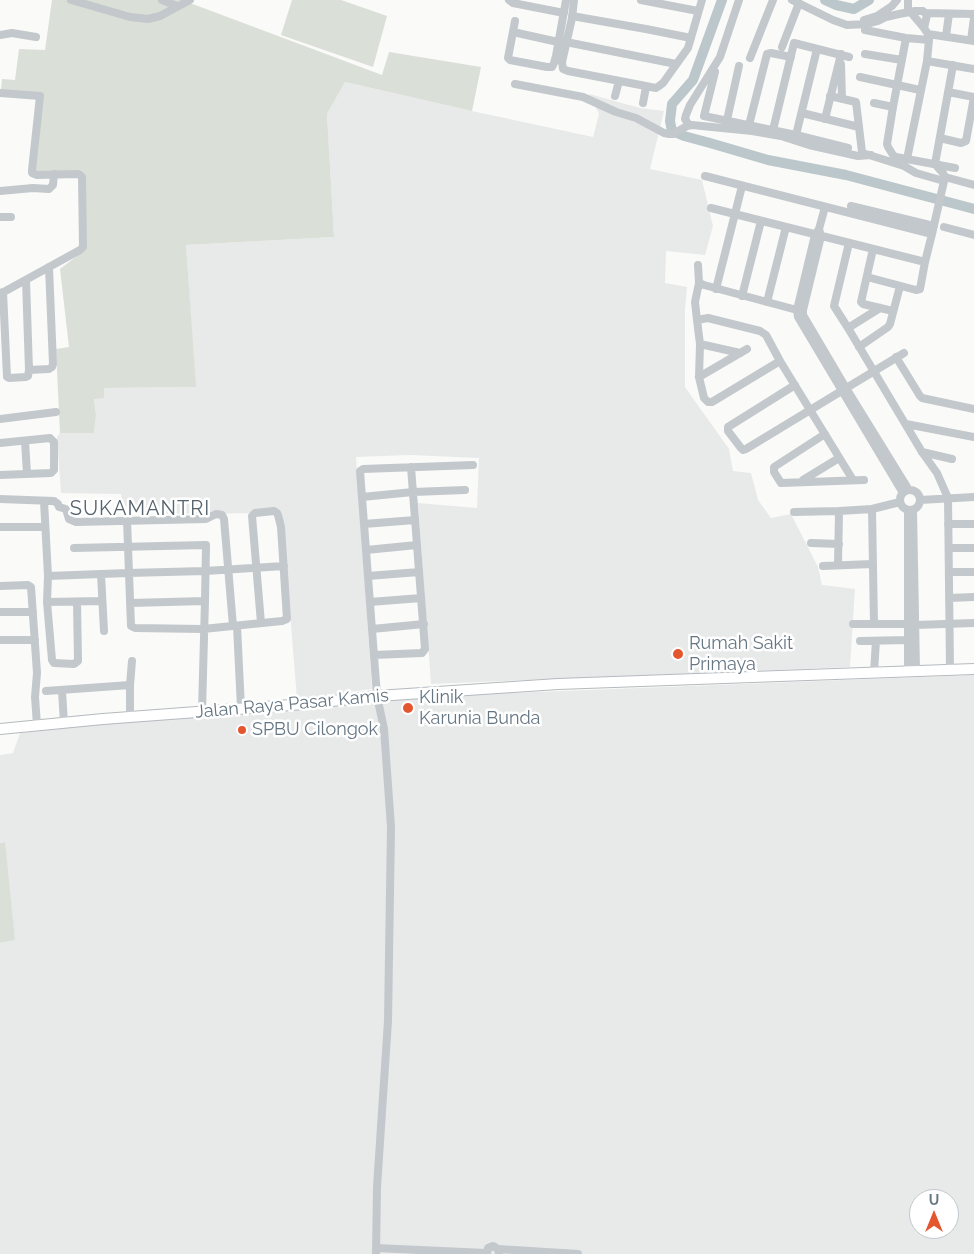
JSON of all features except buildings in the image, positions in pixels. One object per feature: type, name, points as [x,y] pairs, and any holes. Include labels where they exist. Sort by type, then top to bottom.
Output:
[{"type":"main road","name":"Jalan Raya Pasar Kamis","points":[[0,729],[377,696],[558,684],[974,669]]},
{"type":"street","points":[[71,0],[122,15],[148,19],[160,16],[190,0]]},
{"type":"street","points":[[162,0],[176,6]]},
{"type":"street","points":[[509,0],[564,13]]},
{"type":"street","points":[[566,0],[562,42],[562,66],[565,70],[656,88],[660,86],[688,48],[702,0]]},
{"type":"street","points":[[515,21],[508,57],[510,60],[552,67],[572,16],[574,0]]},
{"type":"street","points":[[641,0],[698,11]]},
{"type":"street","points":[[686,127],[685,120],[688,110],[720,58],[740,0]]},
{"type":"street","points":[[750,58],[773,0]]},
{"type":"street","points":[[847,25],[877,16],[892,6],[897,0]]},
{"type":"street","points":[[908,0],[910,12],[916,17],[927,34]]},
{"type":"street","points":[[782,48],[795,2],[847,25],[878,22],[886,17],[920,11],[974,16],[972,41],[927,34],[906,38],[865,30]]},
{"type":"street","points":[[908,159],[927,61],[926,13]]},
{"type":"street","points":[[946,36],[949,14]]},
{"type":"street","points":[[572,16],[691,38]]},
{"type":"street","points":[[513,32],[676,64]]},
{"type":"street","points":[[0,35],[12,33],[36,37]]},
{"type":"street","points":[[906,38],[893,107],[888,147],[893,155],[955,168]]},
{"type":"street","points":[[773,130],[794,43],[849,56]]},
{"type":"street","points":[[796,135],[818,49]]},
{"type":"street","points":[[749,125],[767,54],[791,57]]},
{"type":"street","points":[[825,119],[841,54]]},
{"type":"street","points":[[841,54],[842,99]]},
{"type":"street","points":[[865,54],[902,60]]},
{"type":"street","points":[[927,61],[974,69]]},
{"type":"street","points":[[935,164],[953,65]]},
{"type":"street","points":[[727,120],[739,66]]},
{"type":"street","points":[[715,72],[704,116],[796,135],[862,152],[904,166],[916,174],[974,184]]},
{"type":"street","points":[[860,77],[920,90]]},
{"type":"street","points":[[616,96],[619,81]]},
{"type":"street","points":[[515,84],[583,96],[616,112],[636,118],[664,133],[673,134],[686,127],[752,131],[781,136],[809,145],[858,156],[870,155]]},
{"type":"street","points":[[643,103],[646,87]]},
{"type":"street","points":[[940,138],[964,143],[972,120],[974,97],[948,92]]},
{"type":"street","points":[[0,93],[40,96],[32,173],[37,175],[78,174],[82,177],[83,247],[2,293],[7,377],[9,378],[28,376],[26,280]]},
{"type":"street","points":[[830,96],[856,102],[862,152]]},
{"type":"street","points":[[874,103],[893,107]]},
{"type":"street","points":[[802,113],[859,127]]},
{"type":"street","points":[[867,277],[916,290],[920,289],[944,179],[941,170],[935,164]]},
{"type":"street","points":[[0,191],[33,188],[49,189],[53,185],[54,174]]},
{"type":"street","points":[[705,176],[932,234]]},
{"type":"street","points":[[716,289],[742,186]]},
{"type":"street","points":[[852,206],[934,226]]},
{"type":"street","points":[[800,310],[825,207]]},
{"type":"street","points":[[711,208],[818,233],[849,243],[925,262]]},
{"type":"street","points":[[0,217],[11,217]]},
{"type":"street","points":[[742,296],[761,221]]},
{"type":"street","points":[[767,302],[786,227]]},
{"type":"street","points":[[944,227],[974,235]]},
{"type":"street","points":[[849,243],[834,306],[922,452],[937,473],[948,498],[950,669]]},
{"type":"street","points":[[873,249],[861,302],[893,312]]},
{"type":"street","points":[[698,265],[700,283],[696,302],[700,344],[699,377],[704,398],[708,402],[712,402],[780,361]]},
{"type":"street","points":[[29,370],[49,369],[53,364],[49,267]]},
{"type":"street","points":[[700,283],[716,289],[800,310],[844,390],[906,491],[916,493],[920,500],[918,506],[910,510],[902,507],[900,502],[900,497],[906,491]]},
{"type":"street","points":[[859,347],[888,327],[900,286]]},
{"type":"street","points":[[848,328],[880,308]]},
{"type":"street","points":[[698,320],[708,318],[764,333],[853,480]]},
{"type":"street","points":[[699,377],[744,351],[700,344]]},
{"type":"street","points":[[795,386],[728,427],[728,431],[740,448],[746,449],[900,355],[922,398],[974,409]]},
{"type":"street","points":[[0,419],[56,412]]},
{"type":"street","points":[[906,424],[973,434]]},
{"type":"street","points":[[825,434],[773,468],[782,484],[864,480]]},
{"type":"street","points":[[0,443],[50,438],[54,442],[53,472],[49,474],[0,475]]},
{"type":"street","points":[[25,441],[26,474]]},
{"type":"street","points":[[922,452],[952,459]]},
{"type":"street","points":[[800,482],[839,458]]},
{"type":"street","points":[[473,465],[363,469],[360,471],[377,696],[384,729],[391,827],[388,1021],[377,1187],[376,1251],[486,1254],[488,1248],[493,1246],[498,1251],[578,1254]]},
{"type":"street","points":[[374,655],[422,653],[425,650],[410,467]]},
{"type":"street","points":[[362,498],[413,492],[465,490]]},
{"type":"street","points":[[920,500],[974,498]]},
{"type":"street","points":[[0,499],[56,502],[59,507],[66,509],[69,519],[76,522],[206,519],[216,514],[222,515],[224,519],[235,626],[241,708]]},
{"type":"street","points":[[44,501],[48,576],[47,602],[52,660],[54,663],[74,664],[78,661],[77,602]]},
{"type":"street","points":[[794,512],[839,512],[872,509],[900,502]]},
{"type":"street","points":[[872,509],[874,624]]},
{"type":"street","points":[[910,510],[912,624],[910,637],[912,671]]},
{"type":"street","points":[[127,520],[132,626],[135,628],[204,629],[282,621],[287,619],[281,527],[278,515],[274,511],[255,513],[252,516],[261,623]]},
{"type":"street","points":[[838,565],[839,512]]},
{"type":"street","points":[[364,524],[415,520]]},
{"type":"street","points":[[948,524],[974,524]]},
{"type":"street","points":[[0,527],[44,527]]},
{"type":"street","points":[[811,543],[839,544]]},
{"type":"street","points":[[366,550],[417,545]]},
{"type":"street","points":[[74,548],[206,546],[202,711]]},
{"type":"street","points":[[949,548],[974,548]]},
{"type":"street","points":[[822,566],[872,564]]},
{"type":"street","points":[[48,576],[128,572],[205,572],[284,566]]},
{"type":"street","points":[[368,576],[419,572]]},
{"type":"street","points":[[950,572],[974,572]]},
{"type":"street","points":[[101,574],[104,631]]},
{"type":"street","points":[[0,586],[30,586],[32,589],[37,673],[35,698],[37,725]]},
{"type":"street","points":[[949,598],[974,597]]},
{"type":"street","points":[[370,602],[421,598]]},
{"type":"street","points":[[47,602],[102,601]]},
{"type":"street","points":[[130,603],[205,601]]},
{"type":"street","points":[[0,612],[33,612]]},
{"type":"street","points":[[853,624],[974,623]]},
{"type":"street","points":[[372,629],[424,624]]},
{"type":"street","points":[[860,641],[910,637]]},
{"type":"street","points":[[0,640],[35,640]]},
{"type":"street","points":[[874,672],[876,640]]},
{"type":"street","points":[[130,717],[132,661]]},
{"type":"street","points":[[46,691],[130,685]]},
{"type":"street","points":[[62,691],[64,723]]},
{"type":"shaded area","points":[[52,0],[182,0],[382,75],[389,52],[481,67],[472,111],[345,82],[327,114],[334,237],[186,245],[196,387],[104,388],[104,398],[94,399],[96,415],[94,433],[60,433],[56,349],[69,347],[60,269],[86,249],[80,172],[35,173],[43,93],[1,91],[2,79],[15,80],[19,49],[45,50]]},
{"type":"shaded area","points":[[292,0],[341,0],[387,16],[373,67],[281,35]]},
{"type":"shaded area","points":[[345,82],[593,137],[599,114],[589,94],[640,108],[664,111],[650,169],[702,180],[713,226],[705,255],[666,251],[665,283],[687,287],[685,309],[685,387],[729,449],[733,471],[751,473],[758,500],[771,518],[791,514],[818,567],[822,585],[855,589],[850,667],[431,684],[418,503],[477,508],[479,458],[410,455],[356,457],[372,689],[297,699],[282,513],[157,514],[123,506],[121,494],[61,493],[57,437],[60,433],[94,433],[96,415],[94,398],[104,388],[195,387],[186,245],[334,237],[327,114]]},
{"type":"shaded area","points":[[974,675],[974,1254],[0,1254],[0,943],[15,940],[4,842],[0,843],[0,755],[13,753],[20,733],[127,721],[432,696]]},
{"type":"shaded area","points":[[5,842],[15,940],[0,943],[0,843]]},
{"type":"waterway","points":[[722,0],[693,80],[672,104],[670,121],[672,131],[768,160],[846,175],[974,209]]},
{"type":"waterway","points":[[825,0],[836,5],[854,9],[869,0]]},
{"type":"place","name":"Rumah Sakit Primaya","points":[[678,654]]},
{"type":"place","name":"Klinik Karunia Bunda","points":[[408,708]]},
{"type":"place","name":"SPBU Cilongok","points":[[242,730]]},
{"type":"district","name":"SUKAMANTRI","points":[[140,509]]}]
